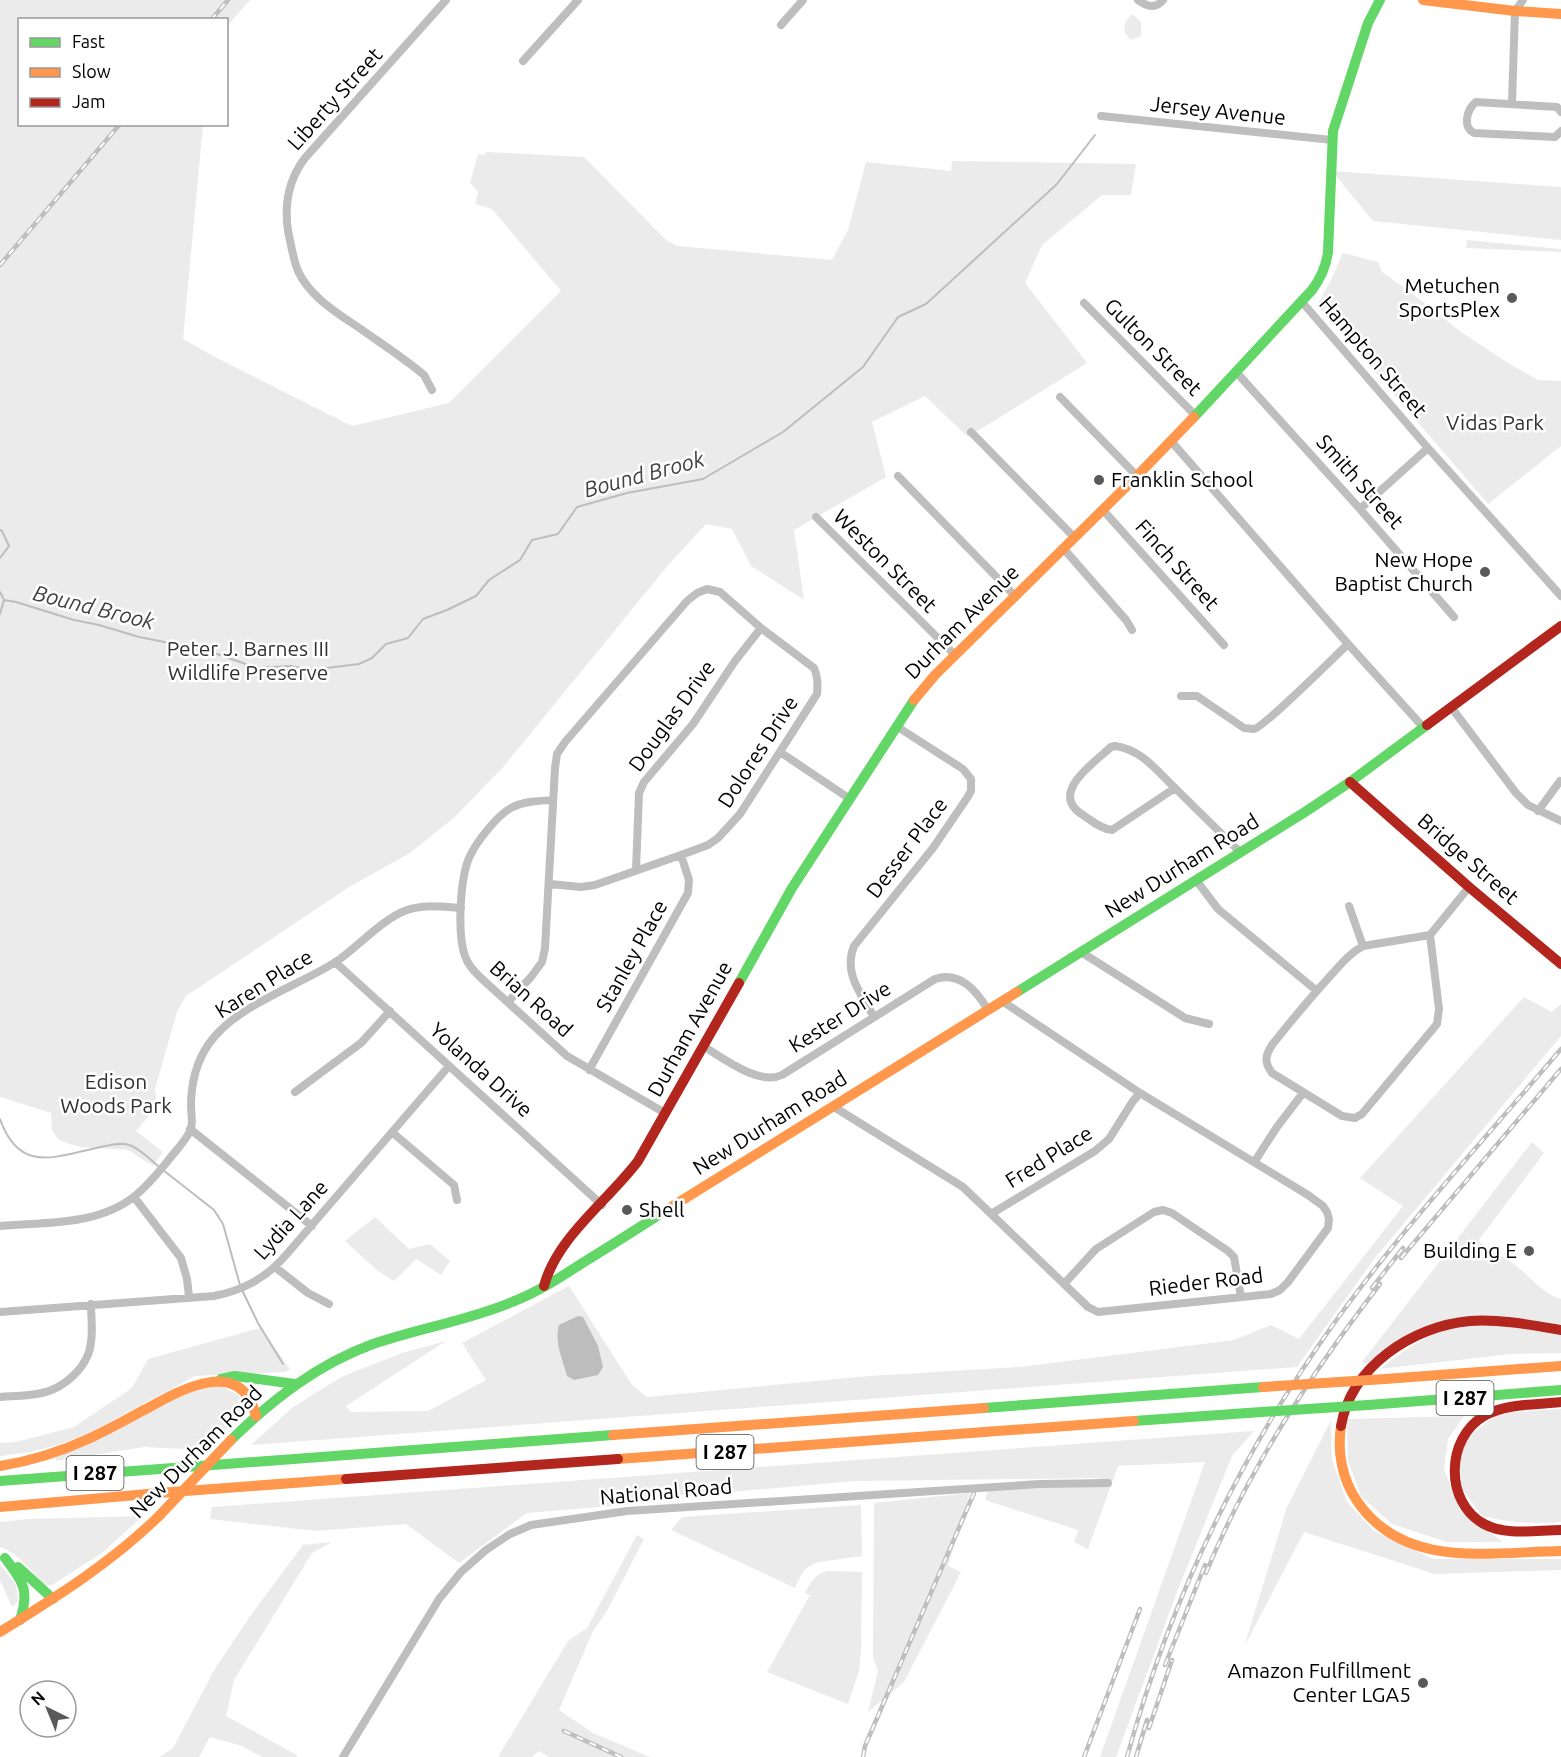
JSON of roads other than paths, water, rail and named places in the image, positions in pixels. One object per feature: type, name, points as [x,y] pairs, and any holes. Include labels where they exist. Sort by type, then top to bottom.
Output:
[{"type":"main road","name":"Durham Avenue","points":[[544,1286],[546,1273],[557,1254],[632,1171],[786,898],[920,691],[1196,416],[1302,302],[1321,278],[1326,266],[1331,220],[1332,140],[1335,123],[1368,23],[1380,0]]},
{"type":"main road","points":[[1424,0],[1561,14]]},
{"type":"main road","name":"New Durham Road","points":[[0,1632],[111,1560],[133,1542],[231,1440],[256,1416],[296,1384],[352,1352],[413,1331],[483,1313],[511,1303],[544,1286],[834,1107],[1350,782],[1561,626]]},
{"type":"main road","name":"Bridge Street","points":[[1350,782],[1561,964]]},
{"type":"main road","points":[[1561,1330],[1516,1322],[1471,1321],[1439,1327],[1414,1337],[1382,1358],[1354,1388],[1345,1406],[1339,1443],[1343,1473],[1354,1499],[1376,1524],[1404,1541],[1431,1550],[1467,1554],[1561,1551]]},
{"type":"main road","name":"I 287","points":[[0,1481],[1561,1366]]},
{"type":"main road","points":[[0,1466],[32,1460],[61,1450],[177,1392],[201,1383],[235,1376],[296,1384]]},
{"type":"main road","points":[[217,1380],[243,1391],[251,1400],[256,1416]]},
{"type":"main road","name":"I 287","points":[[0,1507],[1561,1390]]},
{"type":"main road","points":[[1561,1402],[1494,1411],[1483,1416],[1467,1430],[1460,1442],[1454,1469],[1459,1495],[1468,1512],[1481,1522],[1496,1528],[1525,1531],[1561,1530]]},
{"type":"main road","points":[[2,1557],[18,1567],[53,1599]]},
{"type":"main road","points":[[2,1557],[18,1575],[25,1590],[26,1602],[20,1620]]},
{"type":"street","name":"Liberty Street","points":[[432,390],[424,375],[326,305],[308,286],[298,271],[293,254],[286,207],[288,191],[305,158],[446,0]]},
{"type":"street","points":[[523,61],[578,0]]},
{"type":"street","points":[[782,25],[803,0]]},
{"type":"street","points":[[1138,0],[1146,6],[1153,7],[1162,0]]},
{"type":"street","points":[[1512,103],[1515,11],[1523,0]]},
{"type":"street","points":[[1561,112],[1557,107],[1476,102],[1469,111],[1467,126],[1474,133],[1555,137],[1561,131]]},
{"type":"street","name":"Jersey Avenue","points":[[1101,116],[1332,140]]},
{"type":"street","name":"Hampton Street","points":[[1302,302],[1428,448],[1561,596]]},
{"type":"street","name":"Gulton Street","points":[[1084,303],[1196,416]]},
{"type":"street","name":"Smith Street","points":[[1237,373],[1454,617]]},
{"type":"street","points":[[1060,397],[1137,476]]},
{"type":"street","points":[[971,432],[1074,537]]},
{"type":"street","points":[[1171,441],[1423,728]]},
{"type":"street","points":[[1360,509],[1428,448]]},
{"type":"street","points":[[898,476],[1015,596]]},
{"type":"street","name":"Finch Street","points":[[1103,510],[1224,645]]},
{"type":"street","name":"Weston Street","points":[[816,517],[955,656]]},
{"type":"street","points":[[1063,548],[1126,620],[1132,630]]},
{"type":"street","name":"Dolores Drive","points":[[508,1002],[542,962],[545,948],[557,754],[674,616],[698,592],[707,589],[720,592],[761,628],[814,668],[817,673],[817,694],[740,814],[718,838],[708,845],[595,885],[581,887],[550,884]]},
{"type":"street","name":"Douglas Drive","points":[[636,870],[639,793],[645,782],[693,724],[735,661],[761,628]]},
{"type":"street","points":[[1181,696],[1197,696],[1244,728],[1253,729],[1260,726],[1348,644]]},
{"type":"street","points":[[1451,707],[1516,793],[1528,805],[1561,821]]},
{"type":"street","name":"Desser Place","points":[[874,1017],[852,978],[850,964],[854,946],[933,848],[967,798],[972,784],[970,776],[963,769],[896,726]]},
{"type":"street","points":[[1174,788],[1112,830],[1105,829],[1075,810],[1071,804],[1070,795],[1077,779],[1111,747],[1132,750],[1144,759],[1174,788],[1240,852]]},
{"type":"street","points":[[780,752],[850,799]]},
{"type":"street","points":[[1538,811],[1560,781]]},
{"type":"street","name":"Brian Road","points":[[553,800],[527,802],[511,808],[496,821],[470,856],[464,875],[461,908],[462,942],[465,956],[476,973],[567,1056],[665,1113]]},
{"type":"street","name":"Stanley Place","points":[[589,1070],[688,893],[689,880],[681,855]]},
{"type":"street","points":[[1196,880],[1218,909],[1317,991]]},
{"type":"street","points":[[1430,935],[1439,1009],[1437,1024],[1362,1114],[1355,1118],[1342,1116],[1272,1073],[1266,1065],[1266,1055],[1272,1045],[1355,950],[1363,946],[1430,935],[1469,887]]},
{"type":"street","name":"Karen Place","points":[[190,1130],[194,1081],[201,1057],[230,1021],[335,962],[403,911],[418,906],[461,908]]},
{"type":"street","points":[[1349,906],[1363,946]]},
{"type":"street","points":[[1081,952],[1185,1018],[1209,1024]]},
{"type":"street","name":"Yolanda Drive","points":[[335,962],[602,1205]]},
{"type":"street","name":"Kester Drive","points":[[703,1046],[754,1076],[772,1079],[782,1075],[935,979],[949,976],[960,980],[980,997],[988,1010]]},
{"type":"street","name":"Rieder Road","points":[[834,1107],[963,1187],[1088,1307],[1098,1312],[1271,1294],[1280,1290],[1309,1256],[1328,1228],[1329,1219],[1323,1206],[1255,1161],[1140,1093],[1002,1001]]},
{"type":"street","points":[[295,1092],[361,1043],[390,1011]]},
{"type":"street","name":"Lydia Lane","points":[[0,1312],[214,1296],[238,1290],[259,1280],[276,1267],[449,1066]]},
{"type":"street","name":"Fred Place","points":[[991,1214],[1095,1151],[1110,1139],[1140,1093]]},
{"type":"street","points":[[1255,1161],[1276,1127],[1304,1094]]},
{"type":"street","points":[[0,1226],[91,1217],[119,1206],[134,1197],[163,1166],[190,1130],[312,1226]]},
{"type":"street","points":[[393,1133],[454,1185],[457,1200]]},
{"type":"street","points":[[134,1197],[182,1258],[189,1297]]},
{"type":"street","points":[[1064,1284],[1096,1249],[1154,1212],[1163,1210],[1172,1213],[1234,1257],[1241,1297]]},
{"type":"street","points":[[276,1267],[284,1276],[308,1293],[329,1304]]},
{"type":"street","points":[[0,1397],[49,1391],[80,1369],[92,1343],[91,1304]]},
{"type":"street","name":"National Road","points":[[343,1757],[439,1599],[461,1572],[486,1550],[510,1534],[531,1525],[627,1511],[1040,1484],[1108,1483]]},
{"type":"waterway","name":"Bound Brook","points":[[0,592],[4,600],[139,637],[205,650],[253,668],[291,666],[310,670],[359,664],[372,658],[386,644],[408,638],[423,619],[476,596],[489,580],[520,560],[532,540],[558,534],[577,507],[627,493],[703,479],[783,432],[863,367],[898,317],[926,304],[1057,184],[1095,135]]},
{"type":"waterway","name":"Bound Brook","points":[[0,530],[9,546],[0,558]]},
{"type":"waterway","points":[[0,614],[4,600]]},
{"type":"waterway","points":[[0,1119],[8,1137],[18,1148],[29,1155],[55,1157],[122,1144],[137,1149],[159,1167]]},
{"type":"waterway","points":[[163,1170],[214,1210],[223,1224],[240,1285]]},
{"type":"waterway","points":[[242,1290],[258,1323],[283,1364]]},
{"type":"railway","points":[[213,18],[228,0]]},
{"type":"railway","points":[[0,265],[118,126]]},
{"type":"railway","points":[[1127,1757],[1144,1699],[1187,1585],[1239,1476],[1269,1423],[1301,1372],[1361,1286],[1561,1049]]},
{"type":"railway","points":[[1401,1258],[1561,1069]]},
{"type":"railway","points":[[1372,1288],[1403,1248]]},
{"type":"railway","points":[[1206,1573],[1241,1497],[1283,1423],[1330,1352],[1380,1284]]},
{"type":"railway","points":[[863,1757],[865,1746],[974,1493]]},
{"type":"railway","points":[[1165,1665],[1205,1565]]},
{"type":"railway","points":[[1084,1757],[1140,1609]]},
{"type":"railway","points":[[1149,1728],[1172,1660]]},
{"type":"railway","points":[[1136,1757],[1147,1720]]},
{"type":"railway","points":[[564,1731],[621,1757]]},
{"type":"place","name":"Metuchen SportsPlex","points":[[1512,298]]},
{"type":"place","name":"Franklin School","points":[[1099,480]]},
{"type":"place","name":"New Hope Baptist Church","points":[[1485,572]]},
{"type":"place","name":"Shell","points":[[627,1210]]},
{"type":"place","name":"Building E","points":[[1529,1251]]},
{"type":"place","name":"Amazon Fulfillment Center LGA5","points":[[1423,1683]]},
{"type":"park label","name":"Vidas Park","points":[[1495,423]]},
{"type":"park label","name":"Peter J. Barnes III Wildlife Preserve","points":[[248,661]]},
{"type":"park label","name":"Edison Woods Park","points":[[116,1094]]}]
